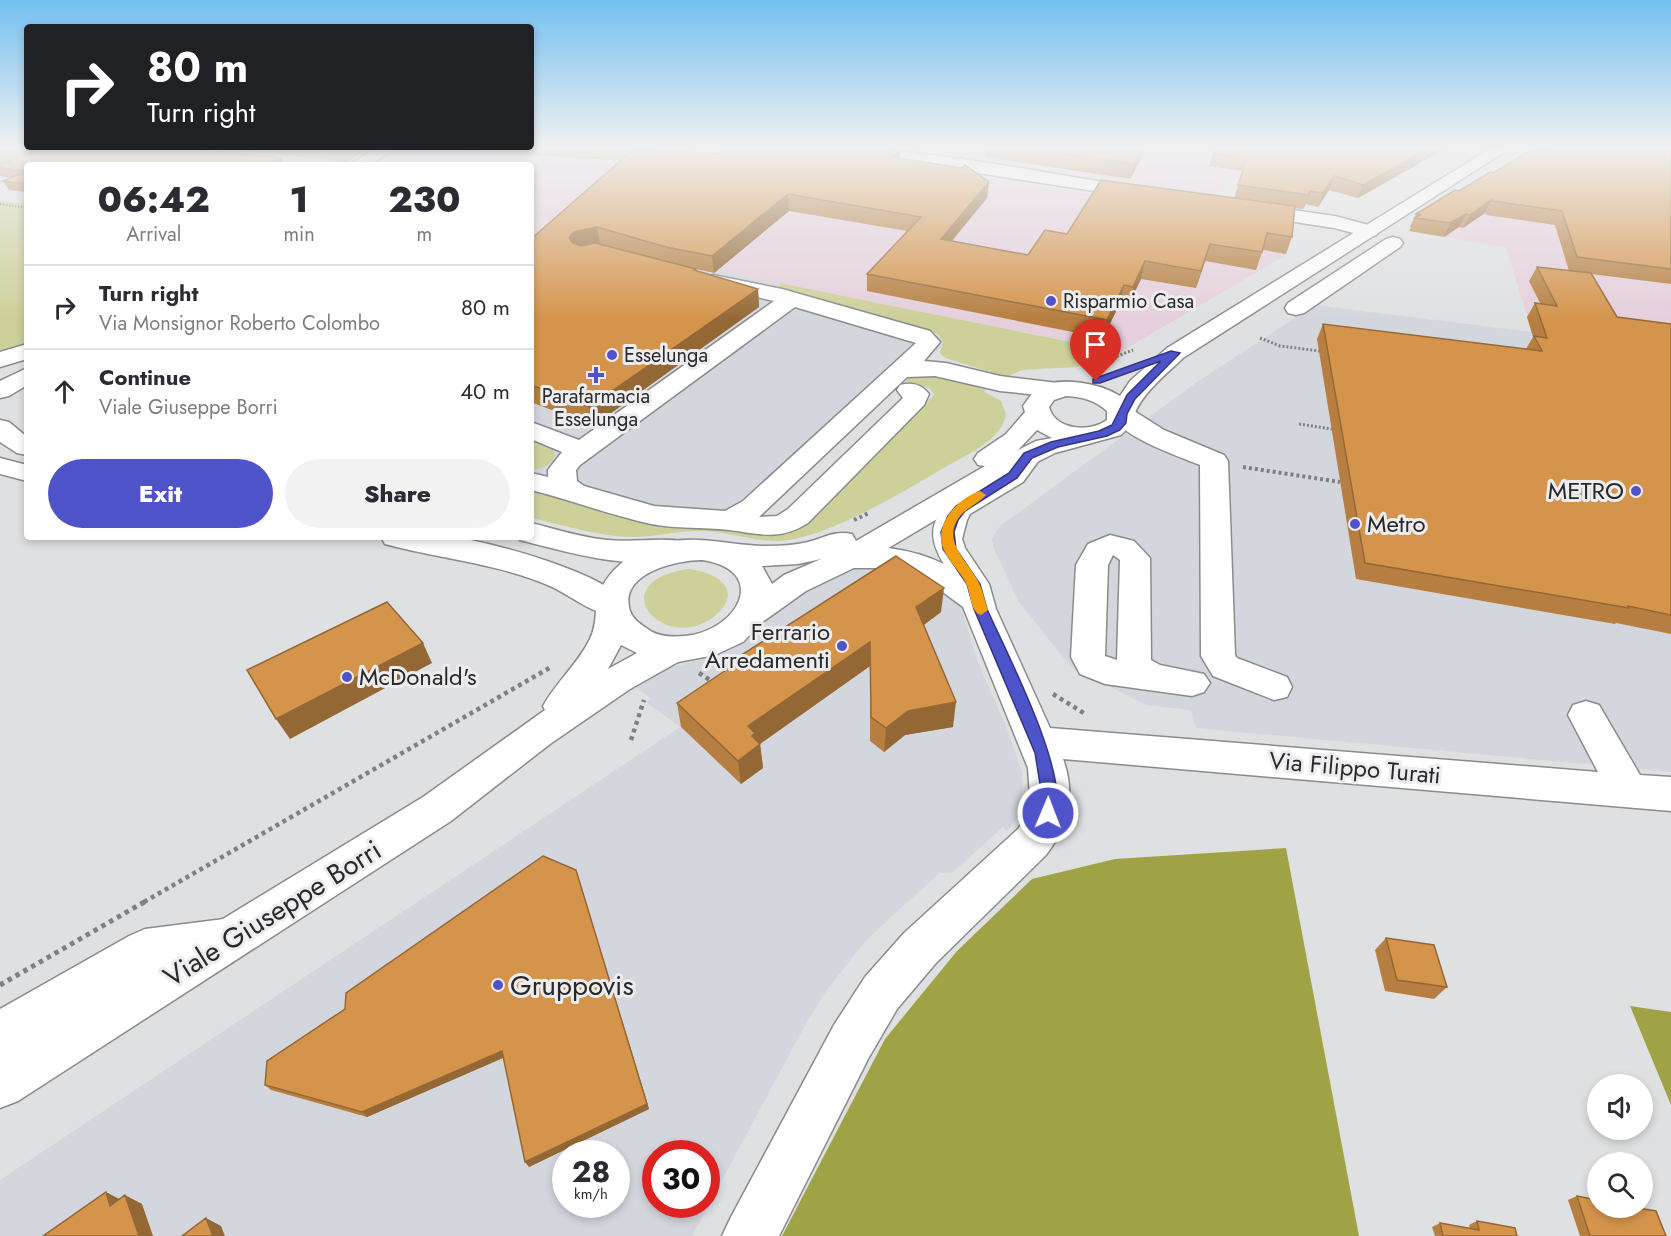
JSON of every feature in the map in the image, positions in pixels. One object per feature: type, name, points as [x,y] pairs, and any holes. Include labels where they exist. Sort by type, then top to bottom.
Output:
[{"type":"main road","name":"Viale Giuseppe Borri","points":[[0,1083],[437,809],[537,734],[618,680],[683,660],[697,647],[720,640],[739,629],[752,614],[795,583],[849,558],[999,470],[1055,444],[1103,434],[1116,428],[1140,386],[1175,353],[1412,205]]},
{"type":"main road","points":[[1228,206],[1335,222],[1370,231]]},
{"type":"main road","points":[[1296,308],[1393,243]]},
{"type":"main road","points":[[694,277],[791,298],[924,337],[928,343],[904,380]]},
{"type":"main road","points":[[574,492],[561,482],[563,466],[576,454],[791,298]]},
{"type":"main road","points":[[922,349],[929,358],[951,370],[993,383],[1097,393],[1115,404],[1122,414],[1155,436],[1214,461],[1218,656],[1226,667],[1274,687]]},
{"type":"main road","points":[[0,360],[24,352]]},
{"type":"main road","name":"Viale Giuseppe Borri","points":[[537,734],[592,667],[606,641],[614,611],[616,591],[625,576],[640,564],[659,555],[681,550],[704,550],[725,555],[780,557],[815,552],[833,545],[900,512],[999,452],[1020,436],[1036,412],[1038,401],[1045,395],[1116,374],[1175,353]]},
{"type":"main road","points":[[0,360],[24,362]]},
{"type":"main road","points":[[741,514],[904,380],[925,368],[951,370]]},
{"type":"main road","points":[[534,482],[653,515],[780,514],[810,505],[915,400],[916,394],[904,380]]},
{"type":"main road","points":[[993,383],[1036,412],[1053,428],[1066,433],[1092,436]]},
{"type":"main road","points":[[0,428],[13,440],[24,446]]},
{"type":"main road","points":[[534,431],[576,454]]},
{"type":"main road","points":[[534,472],[549,469],[576,454]]},
{"type":"main road","points":[[750,1236],[851,1042],[881,993],[920,948],[1018,857],[1043,828],[1050,797],[1047,768],[1038,742],[980,609],[973,584],[950,549],[947,539],[949,526],[960,508],[1013,476],[1028,456]]},
{"type":"main road","points":[[0,466],[24,472]]},
{"type":"main road","points":[[534,534],[614,551],[681,550]]},
{"type":"main road","points":[[412,540],[488,554],[525,564],[574,583],[614,611]]},
{"type":"main road","name":"Viale Giuseppe Borri","points":[[725,555],[740,562],[751,572],[757,585],[757,598],[752,614]]},
{"type":"main road","points":[[849,558],[885,558],[927,567],[952,582],[980,609]]},
{"type":"main road","name":"Viale Giuseppe Borri","points":[[614,611],[619,625],[632,637],[683,660]]},
{"type":"main road","points":[[1150,676],[1192,683]]},
{"type":"main road","points":[[1586,716],[1628,789]]},
{"type":"main road","name":"Via Filippo Turati","points":[[1038,742],[1671,794]]},
{"type":"main road","points":[[0,1036],[145,951],[231,939]]},
{"type":"path","points":[[5,205],[24,208]]},
{"type":"path","points":[[1260,338],[1280,346],[1319,351]]},
{"type":"path","points":[[1299,424],[1332,429]]},
{"type":"path","points":[[683,660],[717,684]]},
{"type":"path","points":[[0,985],[559,664]]},
{"type":"path","points":[[1045,687],[1068,705],[1095,719]]},
{"type":"path","points":[[631,740],[644,700]]},
{"type":"shaded area","points":[[534,205],[1160,205],[1291,228],[1286,255],[1120,352],[620,250],[534,253]]},
{"type":"shaded area","points":[[1534,205],[1671,205],[1671,349],[1532,332],[1506,248],[1410,231],[1413,228],[1410,227],[1421,220]]},
{"type":"shaded area","points":[[620,250],[780,283],[779,288],[929,330],[940,337],[943,345],[762,517],[658,509],[534,472],[534,253]]},
{"type":"shaded area","name":"Metro","points":[[1314,305],[1671,349],[1671,772],[1196,728],[1191,710],[1146,705],[1071,667],[1019,602],[993,547],[992,539],[1000,526],[1197,382]]},
{"type":"shaded area","points":[[872,564],[916,571],[958,602],[978,662],[1006,726],[1022,772],[1022,806],[1018,817],[1007,831],[1003,827],[952,873],[940,873],[894,914],[865,942],[829,987],[809,1018],[720,1184],[720,1140],[642,1140],[642,1218],[702,1218],[692,1236],[0,1236],[0,1180],[680,727],[646,702],[651,699],[634,685],[665,669],[722,654],[737,647],[758,631],[786,599],[850,567]]},
{"type":"shaded area","points":[[1286,848],[1359,1236],[782,1236],[885,1039],[957,951],[1032,879],[1115,859]]},
{"type":"shaded area","points":[[1630,1006],[1671,1012],[1671,1105]]},
{"type":"green space","points":[[0,205],[24,205],[24,346],[0,361]]},
{"type":"green space","points":[[780,283],[1120,352],[1077,367],[1022,370],[1007,377],[945,358],[940,353],[943,343],[939,335],[929,330],[778,288]]},
{"type":"green space","points":[[936,375],[986,390],[984,392],[1001,401],[1006,414],[1003,423],[991,439],[974,451],[865,512],[819,532],[778,541],[707,531],[642,537],[595,533],[534,519],[534,489],[740,532],[769,533],[799,527],[816,517],[934,395],[930,388],[905,381],[911,376]]},
{"type":"green space","points":[[534,441],[553,450],[555,455],[549,464],[534,469]]},
{"type":"green space","points":[[688,569],[707,573],[722,582],[727,589],[728,596],[725,605],[717,614],[698,625],[679,628],[662,623],[650,613],[644,601],[647,588],[661,577]]},
{"type":"building","points":[[570,205],[775,205],[712,256],[666,247],[597,227],[574,232],[569,238],[573,243],[581,246],[595,243],[696,269],[694,270],[758,289],[589,407],[534,386],[534,236]]},
{"type":"building","points":[[850,205],[970,205],[941,239],[1028,255],[1045,230],[1067,234],[1085,205],[1295,206],[1292,237],[1267,233],[1262,252],[1210,244],[1201,271],[1145,261],[1133,287],[1124,285],[1107,320],[867,274],[921,217]]},
{"type":"building","points":[[1431,205],[1484,205],[1470,215],[1466,214],[1450,223],[1415,218],[1420,215],[1416,214]]},
{"type":"building","points":[[1518,205],[1671,205],[1671,269],[1577,257],[1562,211]]},
{"type":"building","points":[[1537,267],[1591,273],[1617,317],[1671,324],[1671,615],[1365,563],[1323,324],[1542,351],[1534,336],[1547,338],[1535,303],[1557,306]]},
{"type":"building","points":[[896,556],[944,588],[916,607],[956,702],[908,711],[886,728],[871,717],[870,642],[748,726],[755,733],[752,736],[760,744],[738,761],[677,703],[732,666],[729,663]]},
{"type":"building","points":[[387,602],[423,643],[276,719],[247,670]]},
{"type":"building","points":[[543,856],[576,870],[647,1104],[571,1140],[552,1140],[552,1149],[525,1162],[502,1051],[362,1112],[265,1085],[267,1061],[345,1009],[346,993]]},
{"type":"building","points":[[1386,938],[1434,945],[1447,987],[1397,980]]},
{"type":"building","points":[[106,1192],[110,1206],[125,1195],[139,1236],[43,1236]]},
{"type":"building","points":[[1577,1196],[1587,1198],[1587,1218],[1653,1218],[1653,1210],[1656,1211],[1666,1236],[1590,1236]]},
{"type":"building","points":[[206,1218],[213,1236],[182,1236]]},
{"type":"building","points":[[1477,1221],[1515,1228],[1517,1236],[1443,1236],[1440,1223],[1479,1230]]},
{"type":"slow traffic","points":[[980,495],[966,503],[956,513],[949,526],[947,539],[952,554],[973,584],[981,610]]},
{"type":"place","name":"Risparmio Casa","points":[[1051,301]]},
{"type":"place","name":"Esselunga","points":[[612,355]]},
{"type":"place","name":"Parafarmacia Esselunga","points":[[596,375]]},
{"type":"place","name":"METRO","points":[[1636,491]]},
{"type":"place","name":"Metro","points":[[1355,524]]},
{"type":"place","name":"Ferrario Arredamenti","points":[[842,646]]},
{"type":"place","name":"McDonald's","points":[[347,677]]},
{"type":"place","name":"Gruppovis","points":[[498,985]]},
{"type":"route","points":[[1048,813],[1050,790],[1042,753],[980,609],[973,584],[952,554],[947,532],[960,508],[1013,476],[1028,456],[1055,444],[1103,434],[1116,428],[1122,418],[1124,407],[1131,397],[1145,380],[1175,353],[1096,381]]}]
